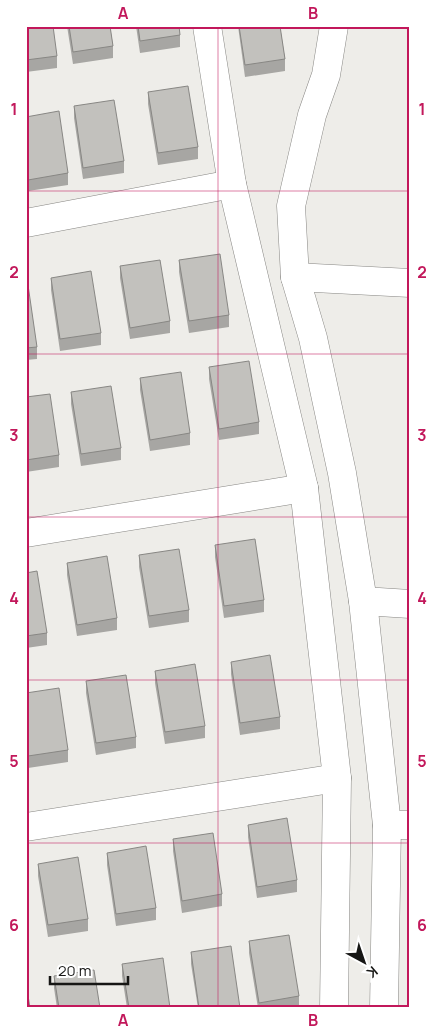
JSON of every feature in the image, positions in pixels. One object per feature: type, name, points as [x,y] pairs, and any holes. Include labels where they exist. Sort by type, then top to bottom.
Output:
[{"type":"street","points":[[207,26],[232,184],[304,488],[337,778],[334,1008]]},
{"type":"street","points":[[334,26],[326,75],[312,115],[291,206],[295,277],[312,338],[342,473],[398,825],[384,1008]]},
{"type":"street","points":[[26,224],[232,184]]},
{"type":"street","points":[[295,277],[410,283]]},
{"type":"street","points":[[26,533],[304,488]]},
{"type":"street","points":[[363,601],[410,604]]},
{"type":"street","points":[[26,827],[337,778]]},
{"type":"building","points":[[26,26],[53,26],[57,56],[26,60]]},
{"type":"building","points":[[69,26],[110,26],[113,46],[73,52]]},
{"type":"building","points":[[138,26],[179,26],[180,35],[140,41]]},
{"type":"building","points":[[239,26],[280,26],[285,59],[245,65]]},
{"type":"building","points":[[188,86],[198,147],[158,153],[148,92]]},
{"type":"building","points":[[114,100],[124,161],[83,168],[74,106]]},
{"type":"building","points":[[59,111],[68,173],[28,180],[26,166],[26,117]]},
{"type":"building","points":[[220,254],[229,315],[189,321],[179,260]]},
{"type":"building","points":[[160,260],[170,321],[130,328],[120,266]]},
{"type":"building","points":[[91,271],[101,333],[60,339],[51,278]]},
{"type":"building","points":[[26,285],[28,285],[37,347],[26,348]]},
{"type":"building","points":[[249,361],[259,422],[219,429],[209,367]]},
{"type":"building","points":[[181,372],[190,433],[150,440],[140,378]]},
{"type":"building","points":[[111,386],[121,448],[81,454],[71,392]]},
{"type":"building","points":[[50,394],[59,455],[26,460],[26,397]]},
{"type":"building","points":[[255,539],[264,600],[224,606],[215,545]]},
{"type":"building","points":[[179,549],[189,610],[149,616],[139,555]]},
{"type":"building","points":[[107,556],[117,618],[77,625],[67,563]]},
{"type":"building","points":[[37,571],[47,633],[26,636],[26,573]]},
{"type":"building","points":[[270,655],[280,717],[240,723],[231,662]]},
{"type":"building","points":[[195,664],[205,726],[165,732],[155,671]]},
{"type":"building","points":[[126,675],[136,737],[96,743],[86,681]]},
{"type":"building","points":[[59,688],[68,750],[28,756],[26,743],[26,693]]},
{"type":"building","points":[[287,818],[297,880],[257,887],[248,825]]},
{"type":"building","points":[[213,833],[222,894],[182,901],[173,839]]},
{"type":"building","points":[[146,846],[156,908],[116,914],[107,853]]},
{"type":"building","points":[[78,857],[88,919],[48,925],[38,864]]},
{"type":"building","points":[[289,935],[299,996],[259,1003],[249,941]]},
{"type":"building","points":[[231,946],[240,1008],[199,1008],[191,952]]},
{"type":"building","points":[[163,958],[170,1008],[129,1008],[122,964]]},
{"type":"building","points":[[94,970],[100,1008],[59,1008],[54,976]]},
{"type":"building","points":[[26,983],[30,1008],[26,1008]]}]
